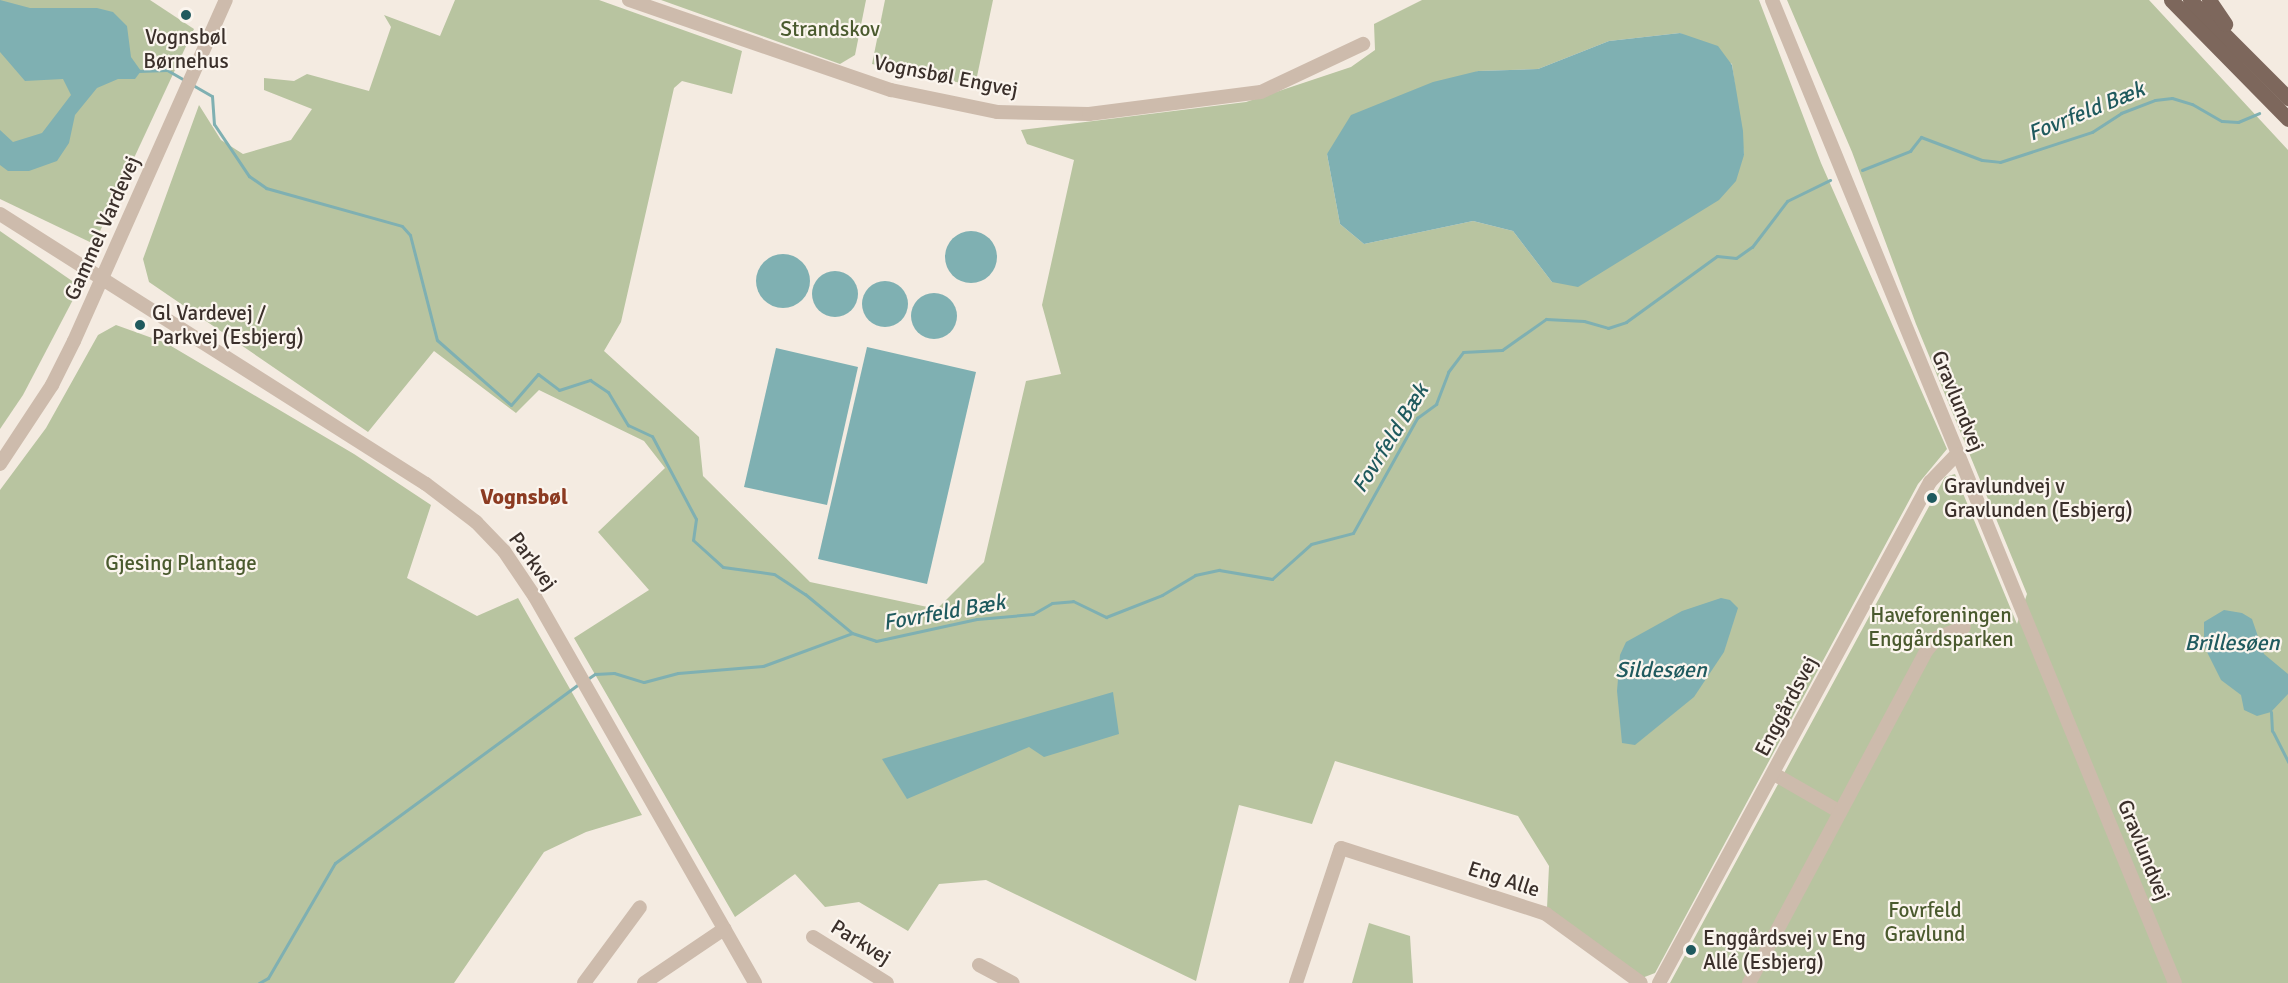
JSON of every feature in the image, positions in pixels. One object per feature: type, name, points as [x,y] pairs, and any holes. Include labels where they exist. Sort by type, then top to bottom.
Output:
[{"type":"main road","points":[[2171,0],[2288,119]]},
{"type":"main road","points":[[2190,0],[2288,97]]},
{"type":"main road","points":[[2209,0],[2240,43],[2288,97]]},
{"type":"street","name":"Gammel Vardevej","points":[[0,464],[52,385],[103,279],[226,0]]},
{"type":"street","name":"Vognsbøl Engvej","points":[[629,0],[891,90],[997,112],[1089,114],[1261,92],[1364,44]]},
{"type":"street","name":"Gravlundvej","points":[[1772,0],[2175,983]]},
{"type":"street","name":"Parkvej","points":[[0,213],[444,496],[504,551],[576,667],[755,983]]},
{"type":"street","name":"Enggårdsvej","points":[[1661,980],[1930,482],[1957,454]]},
{"type":"street","points":[[1749,983],[1927,650],[1938,638],[1964,627]]},
{"type":"street","points":[[1774,774],[1840,812]]},
{"type":"street","name":"Eng Alle","points":[[1296,983],[1338,849],[1546,914],[1641,983]]},
{"type":"street","points":[[584,983],[640,908]]},
{"type":"street","points":[[644,983],[724,929]]},
{"type":"street","name":"Parkvej","points":[[813,937],[887,983]]},
{"type":"street","points":[[979,965],[1013,983]]},
{"type":"green space","points":[[0,0],[150,0],[194,29],[94,244],[0,199]]},
{"type":"green space","points":[[455,0],[599,0],[742,51],[732,94],[682,81],[674,88],[621,322],[604,351],[699,437],[703,476],[810,582],[937,609],[984,562],[1026,381],[1061,374],[1042,305],[1074,160],[1027,144],[1021,130],[1246,102],[1351,67],[1375,50],[1374,24],[1422,0],[1759,0],[1821,163],[1947,449],[1918,484],[1655,973],[1642,978],[1547,908],[1549,866],[1518,816],[1335,761],[1312,824],[1239,805],[1196,981],[986,880],[939,884],[908,931],[859,902],[825,907],[795,874],[735,917],[574,638],[649,590],[598,532],[665,468],[644,441],[539,390],[516,413],[434,351],[368,432],[149,282],[143,259],[199,105],[221,140],[243,154],[291,140],[312,109],[264,90],[264,78],[294,81],[307,74],[369,91],[391,27],[384,15],[440,36]],"holes":[[[1680,33],[1732,64],[1744,155],[1552,282],[1513,231],[1473,221],[1364,244],[1340,224],[1327,154],[1478,71],[1538,69],[1609,41]]]},
{"type":"green space","name":"Strandskov","points":[[661,0],[866,0],[855,55],[840,64]]},
{"type":"green space","points":[[885,0],[993,0],[975,86],[872,64]]},
{"type":"green space","points":[[1787,0],[2149,0],[2288,150],[2288,983],[1670,983],[1945,477],[1955,474],[2017,624],[2027,594],[1916,324],[1852,152]]},
{"type":"green space","points":[[0,231],[75,283],[77,292],[23,395],[0,429]]},
{"type":"green space","name":"Gjesing Plantage","points":[[116,325],[166,343],[354,454],[431,505],[407,578],[477,616],[518,598],[642,815],[586,832],[544,852],[454,983],[0,983],[0,490],[46,428],[98,335]]},
{"type":"green space","points":[[1369,923],[1410,936],[1413,983],[1352,983]]},
{"type":"water","points":[[0,0],[30,8],[97,8],[113,12],[127,26],[131,57],[141,71],[135,79],[118,79],[97,88],[75,115],[69,143],[57,161],[29,171],[8,171],[0,165],[0,130],[13,142],[42,133],[71,95],[63,79],[25,81],[0,52]]},
{"type":"water","points":[[1680,33],[1718,46],[1732,65],[1743,131],[1744,155],[1736,181],[1719,200],[1578,287],[1552,282],[1513,231],[1473,221],[1364,244],[1340,224],[1327,154],[1351,115],[1433,82],[1478,71],[1538,69],[1609,41]]},
{"type":"water","points":[[966,231],[976,231],[990,238],[997,257],[990,276],[976,283],[966,283],[956,279],[949,272],[945,262],[945,252],[949,242],[956,235]]},
{"type":"water","points":[[783,254],[793,256],[802,262],[808,271],[810,281],[808,291],[802,300],[793,306],[783,308],[773,306],[764,300],[758,291],[756,281],[758,271],[764,262],[773,256]]},
{"type":"water","points":[[835,271],[851,278],[858,294],[851,310],[835,317],[819,310],[812,294],[819,278]]},
{"type":"water","points":[[885,281],[901,288],[908,304],[901,320],[885,327],[869,320],[862,304],[869,288]]},
{"type":"water","points":[[934,293],[950,300],[957,316],[950,332],[934,339],[918,332],[911,316],[918,300]]},
{"type":"water","points":[[867,347],[976,372],[927,584],[818,559]]},
{"type":"water","points":[[776,348],[858,367],[827,505],[744,487]]},
{"type":"water","name":"Sildesøen","points":[[1721,598],[1730,600],[1738,608],[1724,652],[1694,697],[1635,745],[1622,743],[1617,691],[1620,655],[1626,642],[1682,611]]},
{"type":"water","name":"Brillesøen","points":[[2224,610],[2242,613],[2252,619],[2264,654],[2288,674],[2288,694],[2271,712],[2257,716],[2244,710],[2241,695],[2221,680],[2204,646],[2204,622]]},
{"type":"water","points":[[1113,692],[1119,734],[1044,757],[1029,747],[907,799],[882,759]]},
{"type":"waterway","points":[[138,71],[167,70],[186,81]]},
{"type":"waterway","points":[[191,84],[212,96],[214,124],[249,176],[266,188],[402,226],[410,235],[437,340],[511,405],[538,374],[559,390],[590,380],[608,392],[628,425],[652,436],[696,519],[693,540],[723,567],[774,574],[805,594],[852,633]]},
{"type":"waterway","name":"Fovrfeld Bæk","points":[[1862,170],[1910,151],[1921,137],[1982,160],[2000,162],[2092,132],[2121,113],[2155,100],[2172,98],[2192,104],[2222,121],[2238,122],[2259,113]]},
{"type":"waterway","name":"Fovrfeld Bæk","points":[[586,680],[595,674],[614,673],[644,682],[678,673],[763,666],[852,633],[876,641],[977,619],[1033,614],[1052,603],[1073,601],[1106,617],[1162,595],[1195,575],[1219,570],[1272,579],[1311,544],[1353,533],[1417,418],[1436,404],[1448,372],[1463,352],[1502,350],[1546,319],[1584,321],[1608,328],[1626,322],[1717,256],[1736,258],[1752,247],[1787,201],[1830,180]]},
{"type":"waterway","points":[[259,983],[268,978],[335,863],[580,683]]},
{"type":"waterway","points":[[2271,712],[2272,731]]},
{"type":"waterway","points":[[2273,732],[2288,762]]},
{"type":"place","name":"Vognsbøl Børnehus","points":[[186,15]]},
{"type":"place","name":"Gl Vardevej / Parkvej (Esbjerg)","points":[[140,325]]},
{"type":"place","name":"Gravlundvej v Gravlunden (Esbjerg)","points":[[1932,498]]},
{"type":"place","name":"Enggårdsvej v Eng Allé (Esbjerg)","points":[[1691,950]]},
{"type":"district","name":"Vognsbøl","points":[[524,497]]},
{"type":"park label","name":"Haveforeningen Enggårdsparken","points":[[1941,627]]},
{"type":"park label","name":"Fovrfeld Gravlund","points":[[1925,922]]}]
